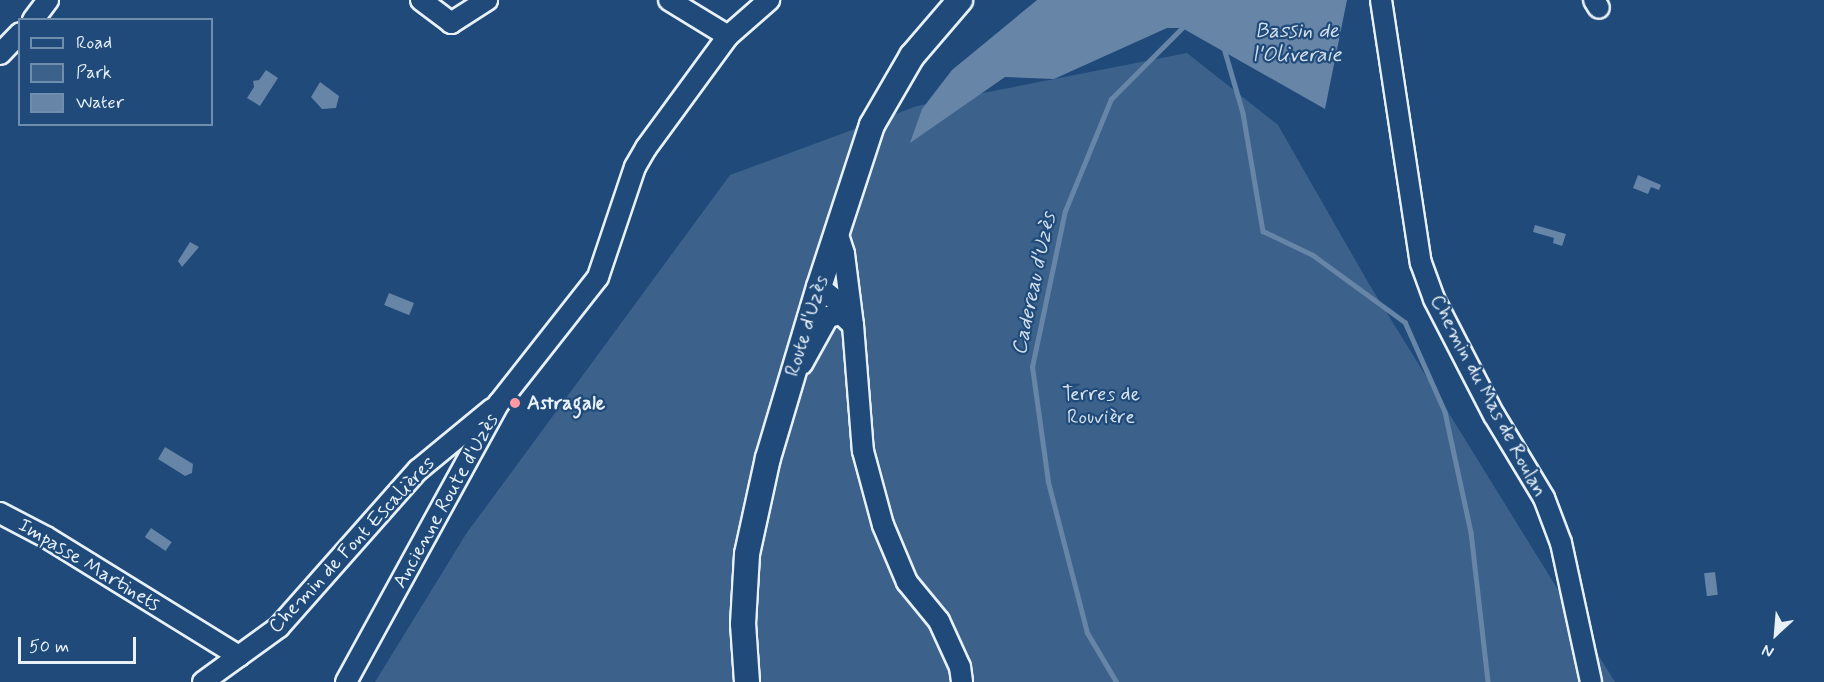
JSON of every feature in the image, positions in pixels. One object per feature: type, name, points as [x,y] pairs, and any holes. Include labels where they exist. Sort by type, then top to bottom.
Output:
[{"type":"main road","name":"Route d'Uzès","points":[[747,682],[743,624],[747,554],[768,458],[820,281],[872,125],[912,56],[960,0]]},
{"type":"street","points":[[34,18],[48,0]]},
{"type":"street","points":[[421,0],[451,23],[487,0]]},
{"type":"street","points":[[669,0],[728,36]]},
{"type":"street","name":"Ancienne Route d'Uzès","points":[[346,682],[499,404],[598,277],[635,167],[728,36],[769,0]]},
{"type":"street","name":"Chemin du Mas de Roulan","points":[[1381,0],[1421,263],[1434,299],[1483,394],[1544,498],[1561,543],[1591,682]]},
{"type":"street","points":[[0,54],[18,35]]},
{"type":"street","points":[[837,232],[844,254],[853,325],[863,451],[883,525],[907,582],[939,621],[960,667],[962,682]]},
{"type":"street","points":[[820,281],[835,280],[849,294]]},
{"type":"street","points":[[820,281],[842,305],[853,325]]},
{"type":"street","points":[[788,389],[828,317],[841,314],[853,325]]},
{"type":"street","name":"Chemin de Font Escalières","points":[[203,682],[279,627],[418,470],[499,404]]},
{"type":"street","name":"Impasse Martinets","points":[[0,513],[46,537],[239,656]]},
{"type":"green space","name":"Terres de Rouvière","points":[[1187,53],[1278,125],[1369,284],[1615,682],[375,682],[466,534],[730,175],[917,106]]},
{"type":"water","name":"Bassin de l'Oliveraie","points":[[1037,0],[1347,0],[1325,109],[1182,28],[1167,28],[1054,79],[1005,77],[910,143],[922,109],[952,70]]},
{"type":"water","points":[[266,70],[278,78],[260,106],[247,98],[254,87],[253,81],[259,80]]},
{"type":"water","points":[[320,82],[339,96],[336,108],[322,109],[311,97]]},
{"type":"water","points":[[1638,175],[1661,185],[1659,190],[1651,187],[1648,194],[1633,188]]},
{"type":"water","points":[[1535,225],[1566,234],[1562,246],[1553,243],[1554,238],[1533,232]]},
{"type":"water","points":[[190,242],[199,247],[182,267],[178,261]]},
{"type":"water","points":[[389,293],[414,303],[409,315],[384,305]]},
{"type":"water","points":[[165,447],[193,464],[192,473],[185,476],[158,459]]},
{"type":"water","points":[[151,528],[172,542],[166,551],[145,537]]},
{"type":"water","points":[[1715,572],[1718,595],[1707,596],[1704,573]]},
{"type":"waterway","name":"Cadereau d'Uzès","points":[[1116,682],[1087,633],[1048,482],[1032,367],[1065,211],[1111,99],[1185,25]]},
{"type":"waterway","points":[[1224,48],[1243,113],[1263,231],[1313,255],[1405,322],[1445,412],[1471,532],[1488,682]]},
{"type":"place","name":"Astragale","points":[[515,403]]}]
